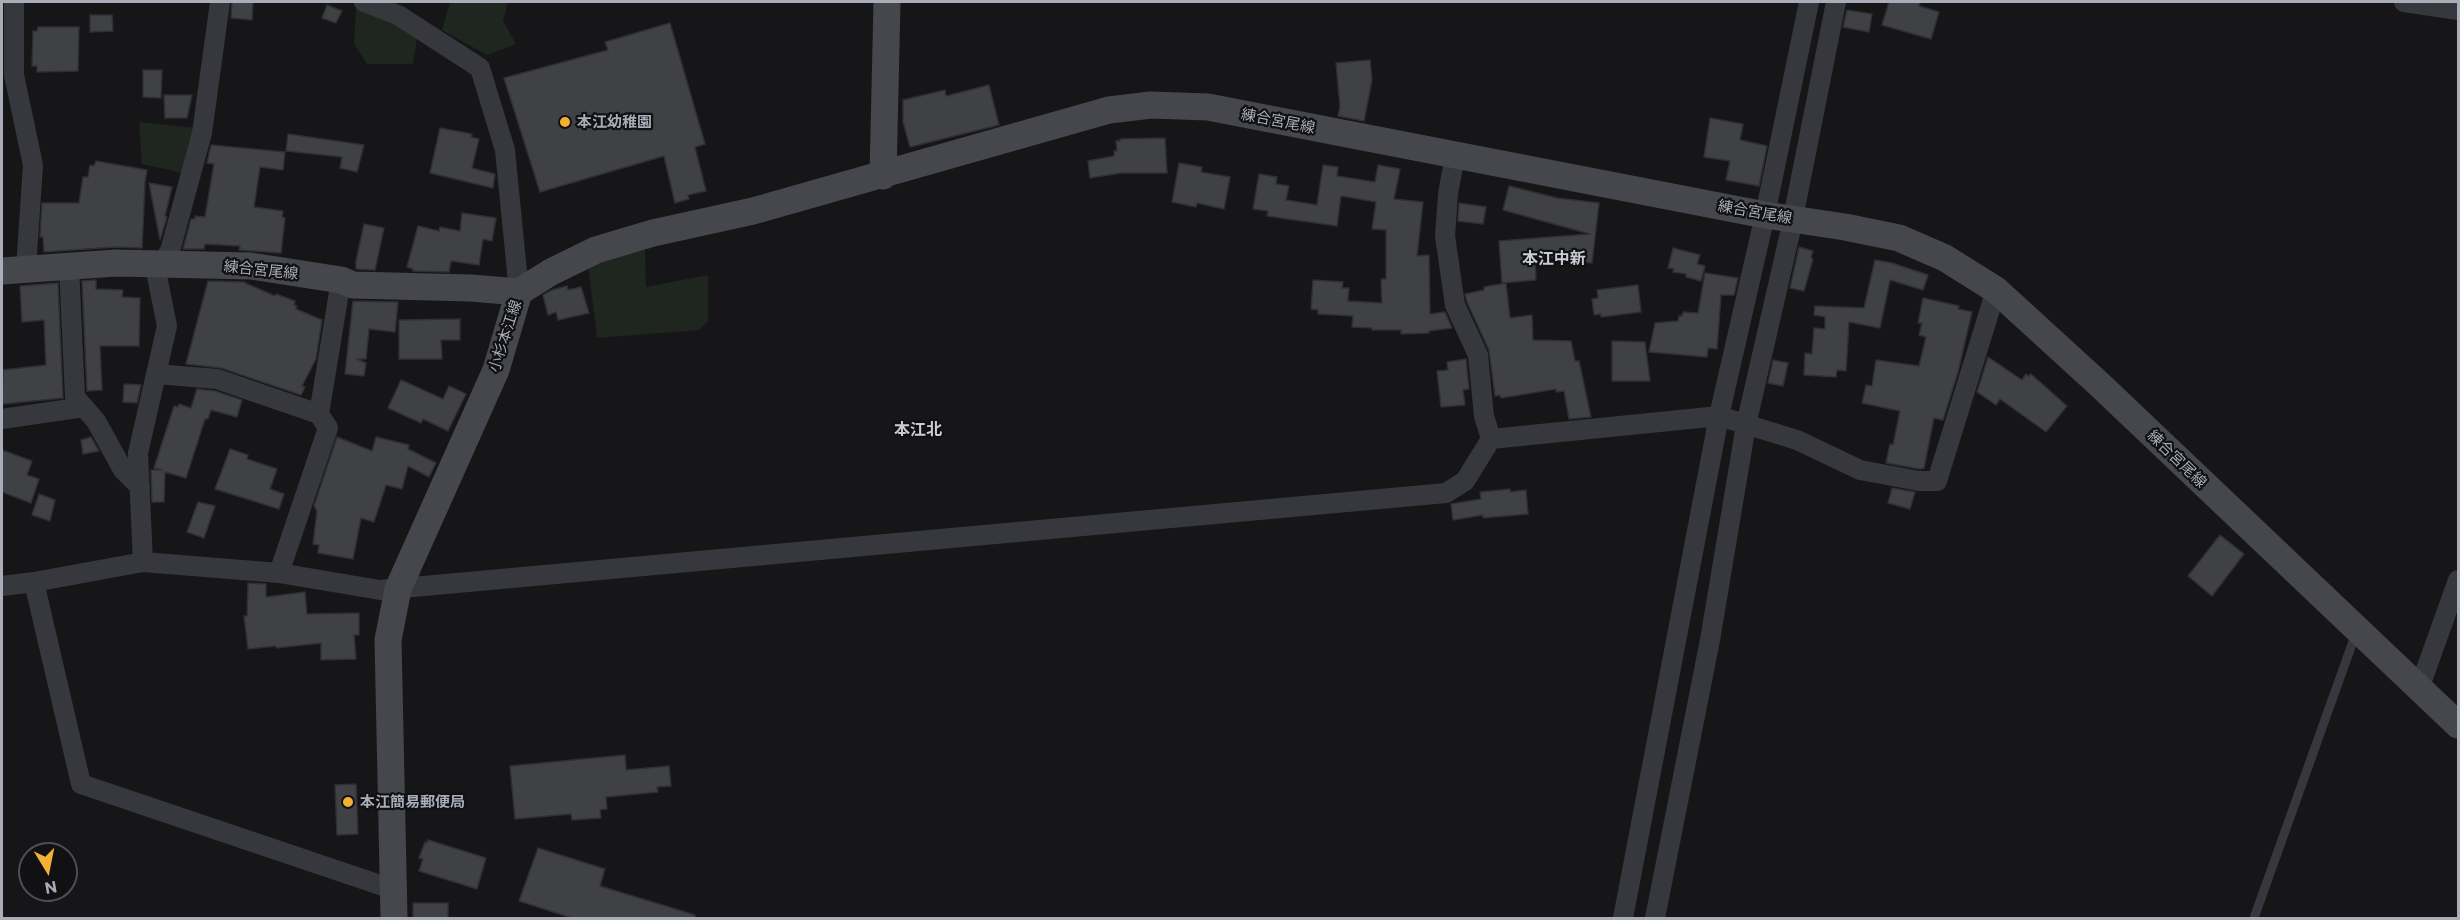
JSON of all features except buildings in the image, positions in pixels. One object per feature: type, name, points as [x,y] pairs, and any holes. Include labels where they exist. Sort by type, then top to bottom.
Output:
[{"type":"main road","points":[[883,176],[887,2]]},
{"type":"main road","name":"練合宮尾線","points":[[883,176],[1109,110],[1151,105],[1208,107],[1765,215],[1899,238],[1945,258],[1996,290],[2458,725]]},
{"type":"main road","name":"小杉本江線","points":[[394,918],[388,640],[398,588],[495,370],[519,292],[551,272],[596,250],[653,233],[753,211],[883,176]]},
{"type":"main road","name":"練合宮尾線","points":[[14,270],[116,263],[251,266],[341,280],[353,285],[471,288],[519,292]]},
{"type":"street","points":[[14,2],[8,76],[33,165],[14,270]]},
{"type":"street","points":[[143,562],[138,453],[167,326],[156,271],[170,251],[202,132],[220,2]]},
{"type":"street","points":[[364,2],[398,15],[480,68],[505,150],[519,292]]},
{"type":"street","points":[[1623,918],[1719,416],[1765,215],[1809,2]]},
{"type":"street","points":[[1655,918],[1710,640],[1746,425],[1792,219],[1836,2]]},
{"type":"street","points":[[2404,2],[2458,10]]},
{"type":"street","points":[[2,586],[143,562],[279,573],[380,590],[1446,493],[1465,481],[1491,439],[1484,416],[1478,355],[1455,305],[1445,236],[1448,194],[1455,155]]},
{"type":"street","points":[[69,266],[72,377],[75,397],[96,421],[123,470],[140,487]]},
{"type":"street","points":[[319,414],[341,280]]},
{"type":"street","points":[[1491,439],[1719,416],[1797,440],[1860,470],[1919,481],[1937,481],[1996,290]]},
{"type":"street","points":[[156,374],[217,379],[319,414],[328,428],[279,573]]},
{"type":"street","points":[[2,419],[84,407]]},
{"type":"street","points":[[2419,689],[2458,580]]},
{"type":"street","points":[[34,582],[81,784],[392,889]]},
{"type":"lane","points":[[2254,918],[2357,631]]},
{"type":"shaded area","points":[[450,2],[508,2],[503,21],[516,44],[487,55],[442,30]]},
{"type":"shaded area","points":[[356,7],[418,32],[413,64],[367,64],[354,43]]},
{"type":"shaded area","points":[[139,122],[196,128],[183,173],[142,164]]},
{"type":"shaded area","points":[[645,250],[646,287],[708,275],[708,321],[699,330],[597,338],[588,264]]},
{"type":"place","name":"本江幼稚園","points":[[565,122]]},
{"type":"place","name":"本江簡易郵便局","points":[[348,802]]},
{"type":"district","name":"本江中新","points":[[1554,259]]},
{"type":"district","name":"本江北","points":[[918,430]]}]
